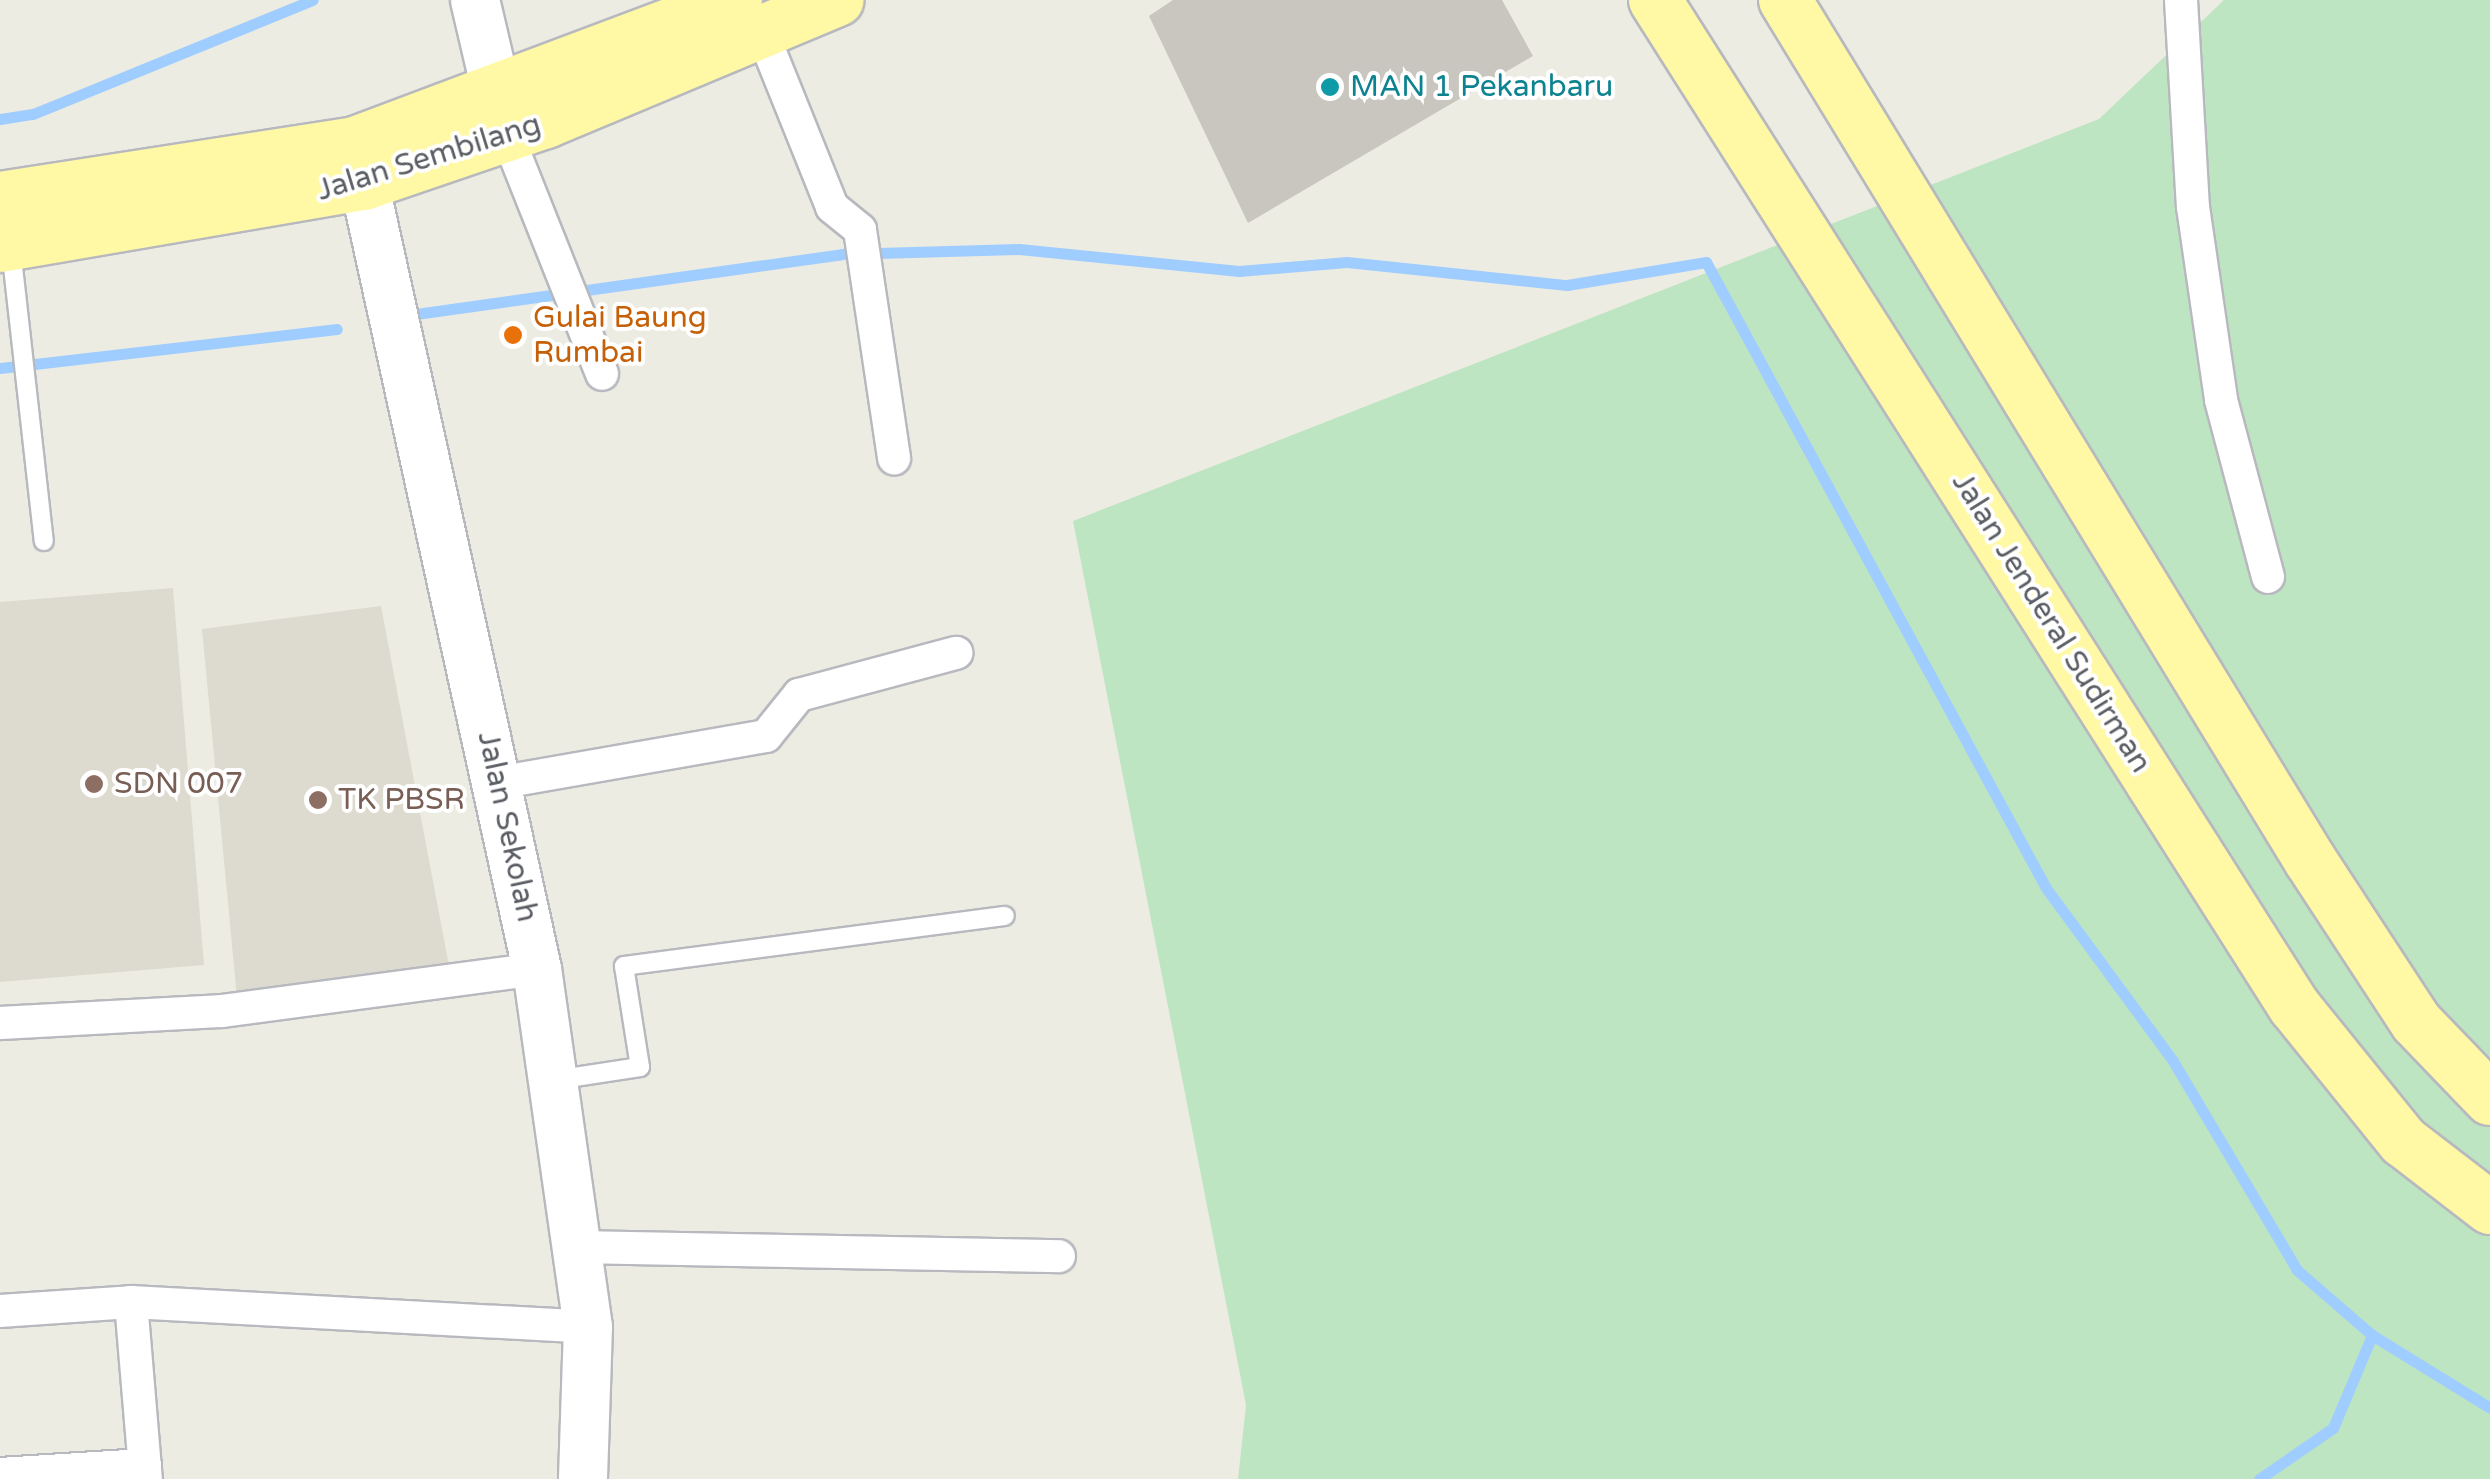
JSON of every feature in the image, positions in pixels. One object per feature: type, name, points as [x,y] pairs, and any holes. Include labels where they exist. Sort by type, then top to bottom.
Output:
[{"type":"main road","name":"Jalan Sembilang","points":[[3,229],[360,164],[750,18],[838,0]]},
{"type":"main road","name":"Jalan Jenderal Sudirman","points":[[1656,0],[2294,1006],[2403,1142],[2490,1208]]},
{"type":"main road","points":[[1785,0],[2310,860],[2416,1022],[2490,1099]]},
{"type":"street","points":[[475,0],[500,114],[582,308],[602,374]]},
{"type":"street","points":[[2181,0],[2193,208],[2218,380],[2268,577]]},
{"type":"street","points":[[750,18],[832,207],[860,230],[894,458]]},
{"type":"street","name":"Jalan Sekolah","points":[[360,164],[398,307],[537,968],[580,1247],[588,1326],[583,1479]]},
{"type":"street","points":[[498,783],[766,736],[799,695],[956,653]]},
{"type":"street","points":[[0,1023],[222,1011],[537,968]]},
{"type":"street","points":[[580,1247],[1059,1256]]},
{"type":"street","points":[[0,1474],[146,1472],[131,1302]]},
{"type":"street","points":[[0,1312],[131,1302],[588,1326]]},
{"type":"lane","points":[[3,229],[23,342],[44,542]]},
{"type":"lane","points":[[555,1080],[640,1067],[624,966],[1005,916]]},
{"type":"shaded area","name":"SDN 007","points":[[173,588],[204,965],[0,982],[0,602]]},
{"type":"shaded area","name":"TK PBSR","points":[[381,606],[450,971],[237,998],[202,629]]},
{"type":"green space","points":[[2224,0],[2490,0],[2490,1479],[1238,1479],[1246,1405],[1073,521],[2099,119]]},
{"type":"building","name":"MAN 1 Pekanbaru","points":[[1173,0],[1502,0],[1533,56],[1248,223],[1149,16]]},
{"type":"waterway","points":[[0,119],[33,114],[313,0]]},
{"type":"waterway","points":[[409,315],[842,254],[1019,249],[1239,271],[1347,262],[1567,285],[1706,262],[2046,888],[2173,1061],[2297,1270],[2372,1335],[2490,1408]]},
{"type":"waterway","points":[[0,368],[337,329]]},
{"type":"waterway","points":[[2259,1479],[2333,1428],[2372,1335]]},
{"type":"place","name":"MAN 1 Pekanbaru","points":[[1330,87]]},
{"type":"place","name":"Gulai Baung Rumbai","points":[[513,335]]},
{"type":"place","name":"SDN 007","points":[[94,784]]},
{"type":"place","name":"TK PBSR","points":[[318,800]]}]
